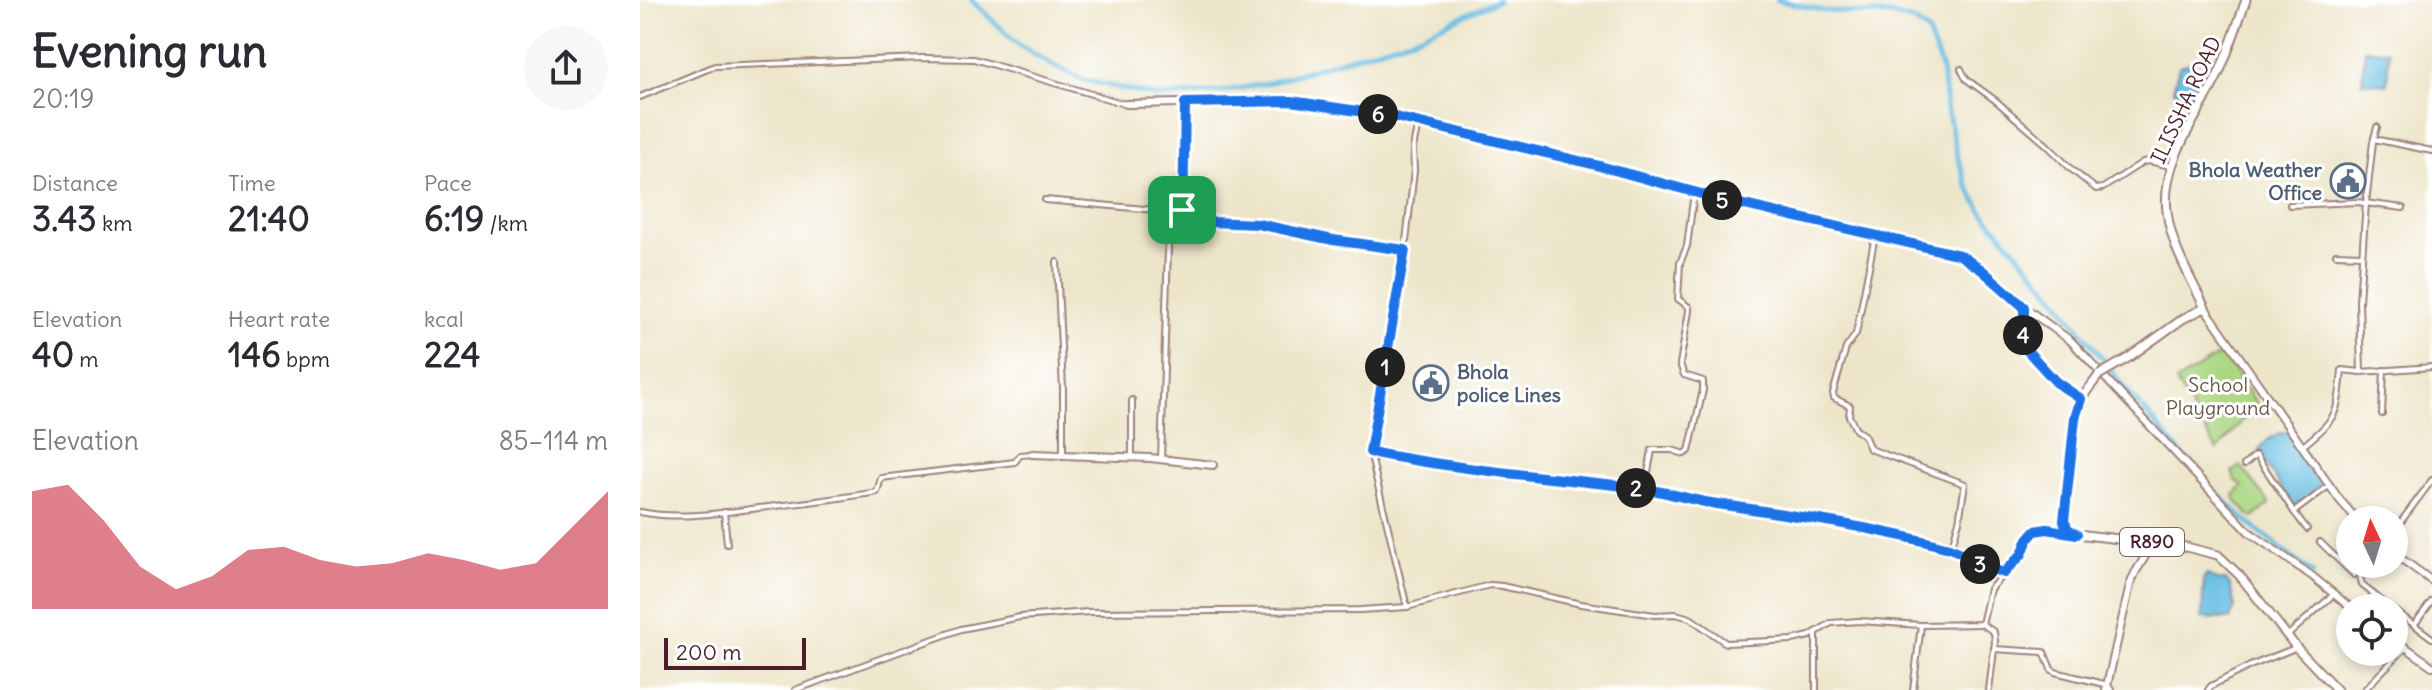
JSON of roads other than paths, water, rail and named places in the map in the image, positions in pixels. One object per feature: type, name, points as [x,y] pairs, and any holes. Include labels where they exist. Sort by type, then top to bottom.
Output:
[{"type":"main road","name":"ILISSHA ROAD","points":[[2205,308],[2184,269],[2170,230],[2166,188],[2172,166],[2217,76],[2246,0]]},
{"type":"main road","points":[[2077,534],[2068,529],[2064,521],[2075,418],[2081,399],[2099,375],[2184,318],[2205,308]]},
{"type":"main road","name":"R890","points":[[2077,534],[2154,542],[2218,555],[2240,576],[2296,647],[2337,690]]},
{"type":"street","points":[[640,97],[715,66],[974,59],[1126,104],[1291,101],[1418,123],[1596,165],[1695,193],[1960,255],[2071,341],[2249,532],[2336,596]]},
{"type":"street","points":[[1961,69],[1966,79],[1995,100],[2096,189],[2103,188],[2143,162],[2172,166]]},
{"type":"street","points":[[1185,103],[1184,220],[1258,224],[1333,240],[1405,250]]},
{"type":"street","points":[[1407,607],[1370,452],[1405,250],[1414,171],[1413,148],[1418,123]]},
{"type":"street","points":[[2361,372],[2359,301],[2366,203],[2377,127]]},
{"type":"street","points":[[2374,139],[2432,151]]},
{"type":"street","points":[[1645,489],[1652,450],[1672,450],[1684,454],[1689,451],[1703,390],[1703,381],[1684,375],[1680,364],[1689,307],[1678,299],[1680,263],[1687,246],[1695,193]]},
{"type":"street","points":[[1045,200],[1167,211],[1161,459]]},
{"type":"street","points":[[1048,209],[1058,201]]},
{"type":"street","points":[[2290,205],[2366,203],[2403,208]]},
{"type":"street","points":[[1876,234],[1856,334],[1846,348],[1834,398],[1850,406],[1849,416],[1856,430],[1864,435],[1870,449],[1965,484],[1951,549]]},
{"type":"street","points":[[2336,254],[2363,255]]},
{"type":"street","points":[[1057,262],[1063,455]]},
{"type":"street","points":[[2024,307],[2024,347],[2056,382],[2081,399]]},
{"type":"street","points":[[2205,308],[2346,506]]},
{"type":"street","points":[[2303,446],[2328,426],[2336,413],[2342,370],[2361,372],[2432,367]]},
{"type":"street","points":[[2382,414],[2384,370]]},
{"type":"street","points":[[1132,400],[1132,457]]},
{"type":"street","points":[[1370,452],[1453,467],[1645,489],[1854,526],[1951,549],[2004,573]]},
{"type":"street","points":[[640,512],[683,515],[724,512],[856,496],[877,492],[881,478],[1015,462],[1020,455],[1032,454],[1132,457],[1213,465]]},
{"type":"street","points":[[2244,465],[2256,455],[2307,529]]},
{"type":"street","points":[[2408,512],[2432,480]]},
{"type":"street","points":[[2294,512],[2330,485]]},
{"type":"street","points":[[724,512],[727,544]]},
{"type":"street","points":[[1982,624],[1990,589],[2022,554],[2035,531],[2047,529],[2077,534]]},
{"type":"street","points":[[1994,649],[2044,652],[2055,672],[2108,688],[2130,585],[2154,542]]},
{"type":"street","points":[[2320,542],[2336,558]]},
{"type":"street","points":[[2408,564],[2432,581]]},
{"type":"street","points":[[2360,578],[2362,585],[2374,594]]},
{"type":"street","points":[[795,690],[961,629],[1020,617],[1089,612],[1407,607],[1479,588],[1502,586],[1581,604],[1655,615],[1676,614],[1690,618],[1726,643],[1792,640],[1831,623],[1982,624],[1994,632],[1989,690]]},
{"type":"street","points":[[2287,636],[2333,594]]},
{"type":"street","points":[[2414,625],[2432,601]]},
{"type":"street","points":[[2408,620],[2432,638]]},
{"type":"street","points":[[1913,690],[1921,625]]},
{"type":"street","points":[[1816,632],[1816,690]]},
{"type":"street","points":[[2208,690],[2250,666],[2296,647]]},
{"type":"street","points":[[2408,648],[2432,666]]},
{"type":"street","points":[[2364,690],[2387,666]]},
{"type":"water","points":[[2365,49],[2389,51],[2387,84],[2362,82]]},
{"type":"water","points":[[2189,63],[2201,71],[2199,92],[2186,96],[2173,90],[2179,66]]},
{"type":"water","points":[[2285,432],[2293,434],[2317,474],[2324,480],[2308,498],[2293,506],[2259,453],[2269,439]]},
{"type":"water","points":[[2208,575],[2230,585],[2235,607],[2230,619],[2202,618],[2204,577]]},
{"type":"waterway","points":[[971,0],[1020,46],[1054,66],[1084,80],[1159,97],[1226,91],[1272,82],[1416,37],[1498,0]]},
{"type":"waterway","points":[[1777,0],[1825,11],[1891,15],[1914,21],[1928,32],[1942,70],[1958,158],[1967,185],[1982,211],[2196,471]]},
{"type":"waterway","points":[[2217,493],[2247,522],[2313,574]]},
{"type":"place","name":"Bhola Weather Office","points":[[2348,181]]},
{"type":"place","name":"Bhola police Lines","points":[[1431,383]]},
{"type":"park label","name":"School Playground","points":[[2218,396]]}]
